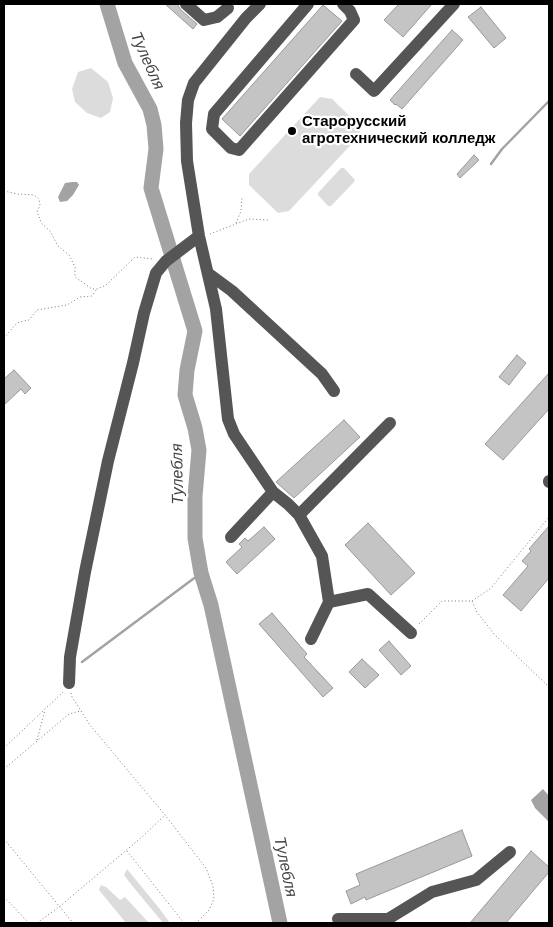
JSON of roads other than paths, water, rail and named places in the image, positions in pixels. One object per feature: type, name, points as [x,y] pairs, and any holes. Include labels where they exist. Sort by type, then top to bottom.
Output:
[{"type":"street","points":[[186,4],[204,20],[217,17],[227,6],[246,18]]},
{"type":"street","points":[[260,4],[246,18],[194,83],[188,100],[186,123],[187,161],[199,236],[216,309],[228,419],[234,434],[273,492],[299,515],[322,556],[330,602],[311,639]]},
{"type":"street","points":[[308,4],[214,114],[212,129],[231,148],[239,150],[354,20],[350,10],[343,4]]},
{"type":"street","points":[[356,74],[374,91],[454,4]]},
{"type":"street","points":[[69,683],[70,657],[108,461],[144,312],[156,273],[166,261],[199,236]]},
{"type":"street","points":[[209,274],[232,291],[322,374],[334,391]]},
{"type":"street","points":[[299,515],[390,423]]},
{"type":"street","points":[[231,536],[273,492]]},
{"type":"street","points":[[330,602],[368,594],[411,633]]},
{"type":"street","points":[[338,919],[388,921],[432,892],[476,880],[510,852]]},
{"type":"waterway","name":"Тулебля","points":[[107,4],[125,63],[150,109],[154,125],[156,149],[151,188],[195,331],[187,370],[185,395],[195,428],[199,450],[195,496],[195,538],[201,573],[211,605],[280,923]]},
{"type":"waterway","points":[[491,164],[502,149],[549,101]]},
{"type":"waterway","points":[[82,662],[201,573]]},
{"type":"place","name":"Старорусский агротехнический колледж","points":[[292,131]]}]
